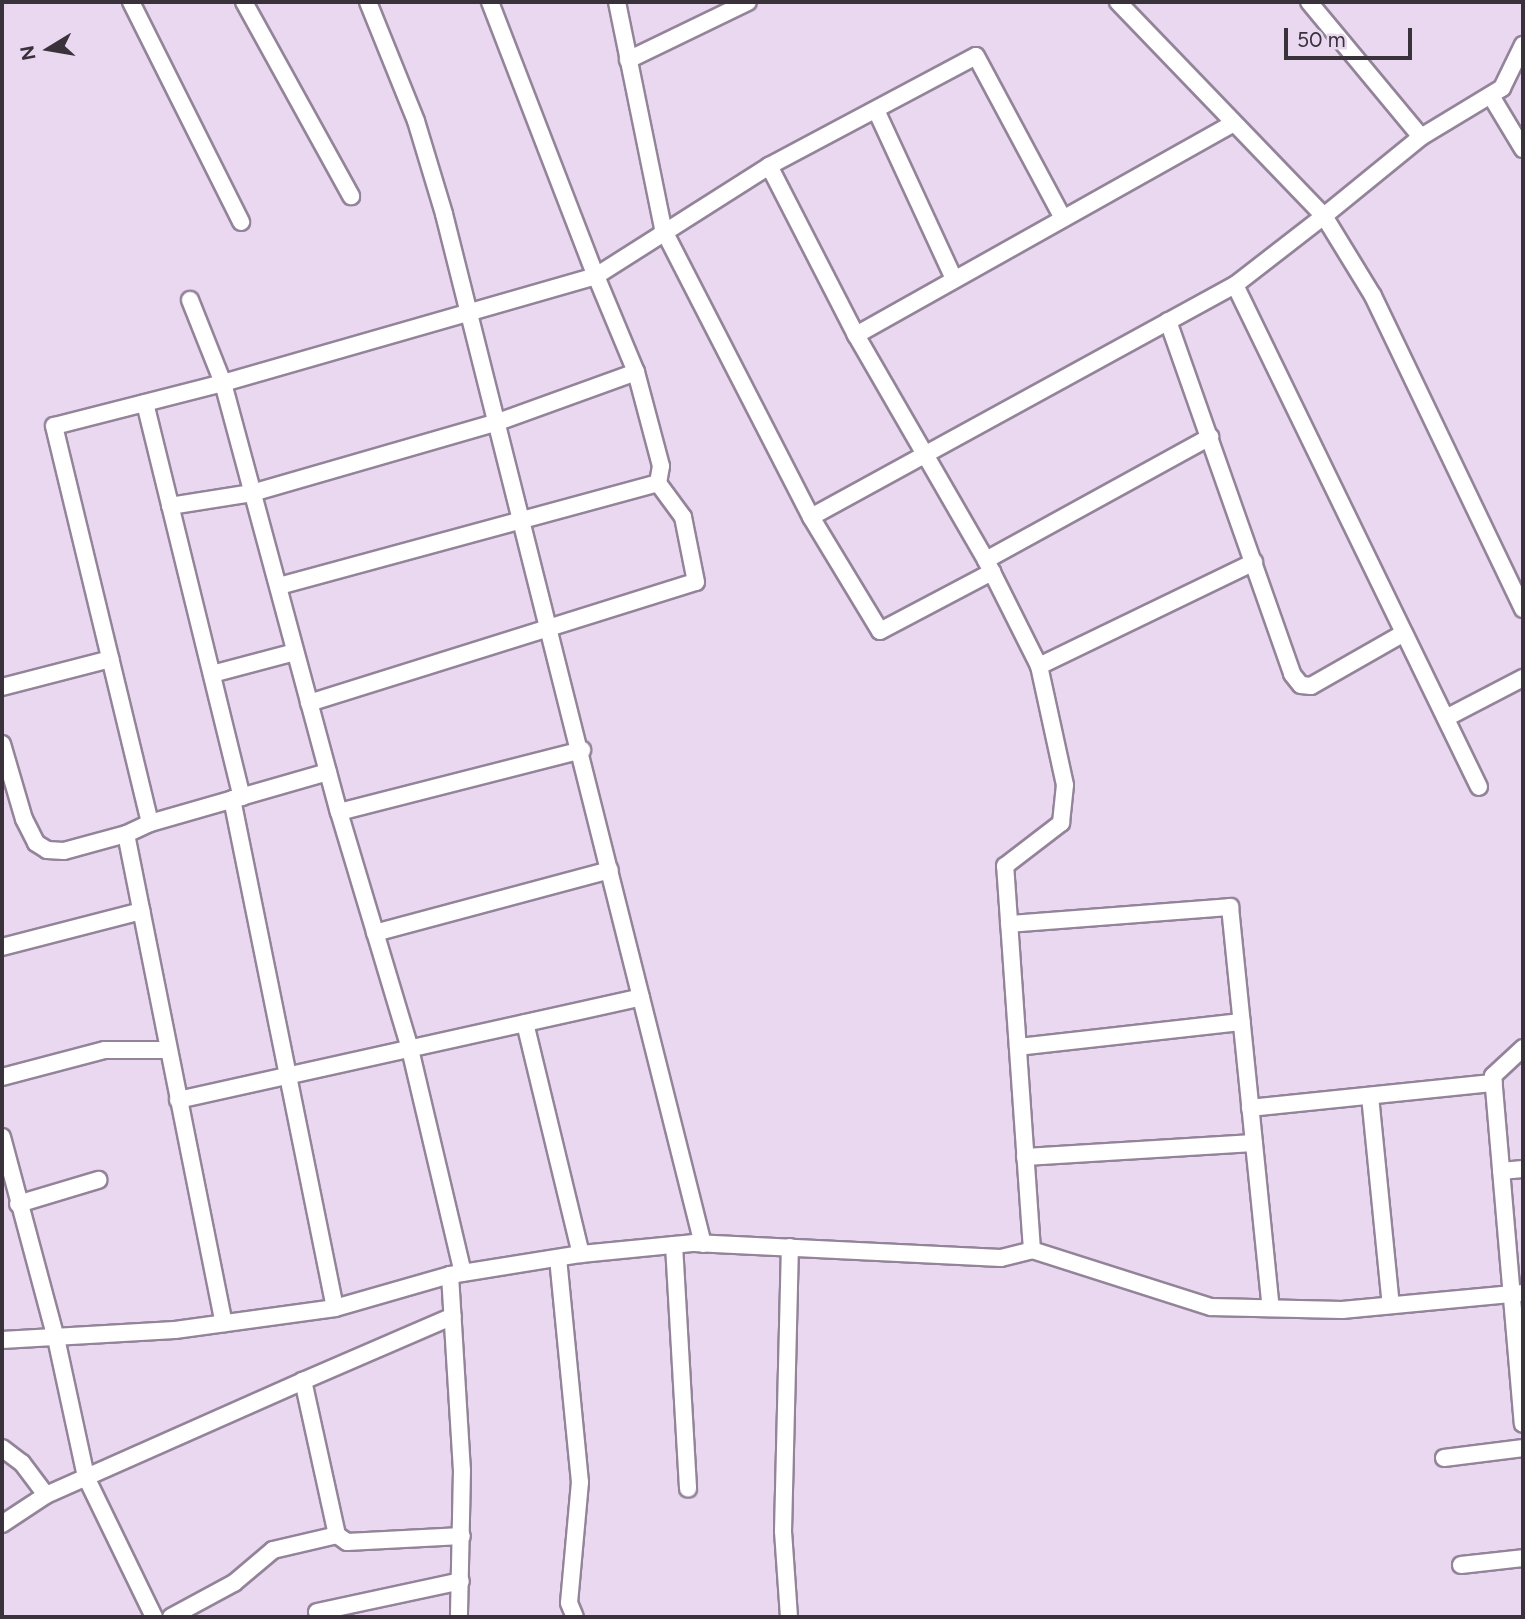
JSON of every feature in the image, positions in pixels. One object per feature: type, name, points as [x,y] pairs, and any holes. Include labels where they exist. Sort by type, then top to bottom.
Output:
[{"type":"street","points":[[131,2],[242,222]]},
{"type":"street","points":[[244,2],[351,196]]},
{"type":"street","points":[[368,2],[416,121],[471,313],[704,1244]]},
{"type":"street","points":[[490,2],[636,372],[661,466],[657,483]]},
{"type":"street","points":[[617,2],[663,229],[811,517],[880,631],[1210,437]]},
{"type":"street","points":[[628,60],[748,2]]},
{"type":"street","points":[[1118,2],[1232,124],[1324,216],[1373,296],[1523,609]]},
{"type":"street","points":[[1309,2],[1421,138]]},
{"type":"street","points":[[811,517],[1235,285],[1421,138],[1502,88],[1523,45]]},
{"type":"street","points":[[150,823],[54,426],[223,383],[596,276],[663,229],[769,166],[976,56],[1063,218]]},
{"type":"street","points":[[1491,96],[1523,149]]},
{"type":"street","points":[[876,110],[954,279]]},
{"type":"street","points":[[856,335],[1232,124]]},
{"type":"street","points":[[769,166],[856,335],[989,566],[1039,666],[1065,785],[1061,823],[1004,866],[1032,1250]]},
{"type":"street","points":[[1235,285],[1479,787]]},
{"type":"street","points":[[190,300],[223,383],[339,812],[410,1049],[457,1274],[453,1315],[462,1536],[459,1617]]},
{"type":"street","points":[[1168,321],[1292,674],[1301,685],[1311,686],[1404,633]]},
{"type":"street","points":[[170,506],[252,493],[498,422],[636,372]]},
{"type":"street","points":[[145,402],[212,674],[287,1075],[335,1308]]},
{"type":"street","points":[[279,586],[523,517],[657,483]]},
{"type":"street","points":[[309,703],[696,582],[683,517],[657,483]]},
{"type":"street","points":[[1039,666],[1254,562]]},
{"type":"street","points":[[212,674],[295,652]]},
{"type":"street","points":[[2,687],[110,659]]},
{"type":"street","points":[[1446,718],[1523,678]]},
{"type":"street","points":[[2,744],[24,819],[36,843],[47,850],[64,851],[126,834],[150,823],[328,772]]},
{"type":"street","points":[[339,812],[582,750]]},
{"type":"street","points":[[126,834],[225,1323]]},
{"type":"street","points":[[375,933],[610,870]]},
{"type":"street","points":[[1009,925],[1230,907],[1271,1308]]},
{"type":"street","points":[[2,947],[141,911]]},
{"type":"street","points":[[178,1100],[641,997]]},
{"type":"street","points":[[525,1023],[581,1254]]},
{"type":"street","points":[[1018,1047],[1242,1023]]},
{"type":"street","points":[[1523,1048],[1493,1076],[1501,1171],[1517,1293],[1523,1424]]},
{"type":"street","points":[[2,1077],[105,1050],[168,1050]]},
{"type":"street","points":[[1250,1108],[1494,1083]]},
{"type":"street","points":[[1370,1096],[1391,1305]]},
{"type":"street","points":[[2,1137],[56,1338],[86,1477],[154,1617]]},
{"type":"street","points":[[1026,1157],[1254,1143]]},
{"type":"street","points":[[1501,1171],[1523,1169]]},
{"type":"street","points":[[18,1204],[97,1180]]},
{"type":"street","points":[[2,1340],[56,1338],[225,1323],[335,1308],[457,1274],[581,1254],[704,1244],[1001,1258],[1032,1250],[1211,1307],[1391,1305],[1517,1293]]},
{"type":"street","points":[[674,1245],[688,1489]]},
{"type":"street","points":[[789,1617],[782,1531],[790,1247]]},
{"type":"street","points":[[558,1258],[580,1482],[569,1603],[575,1617]]},
{"type":"street","points":[[2,1524],[46,1495],[453,1315]]},
{"type":"street","points":[[303,1381],[337,1535],[347,1542],[462,1536]]},
{"type":"street","points":[[2,1448],[22,1463],[46,1495]]},
{"type":"street","points":[[1444,1458],[1523,1448]]},
{"type":"street","points":[[171,1617],[234,1583],[274,1550],[337,1535]]},
{"type":"street","points":[[1461,1564],[1523,1558]]},
{"type":"street","points":[[317,1612],[461,1581]]}]
